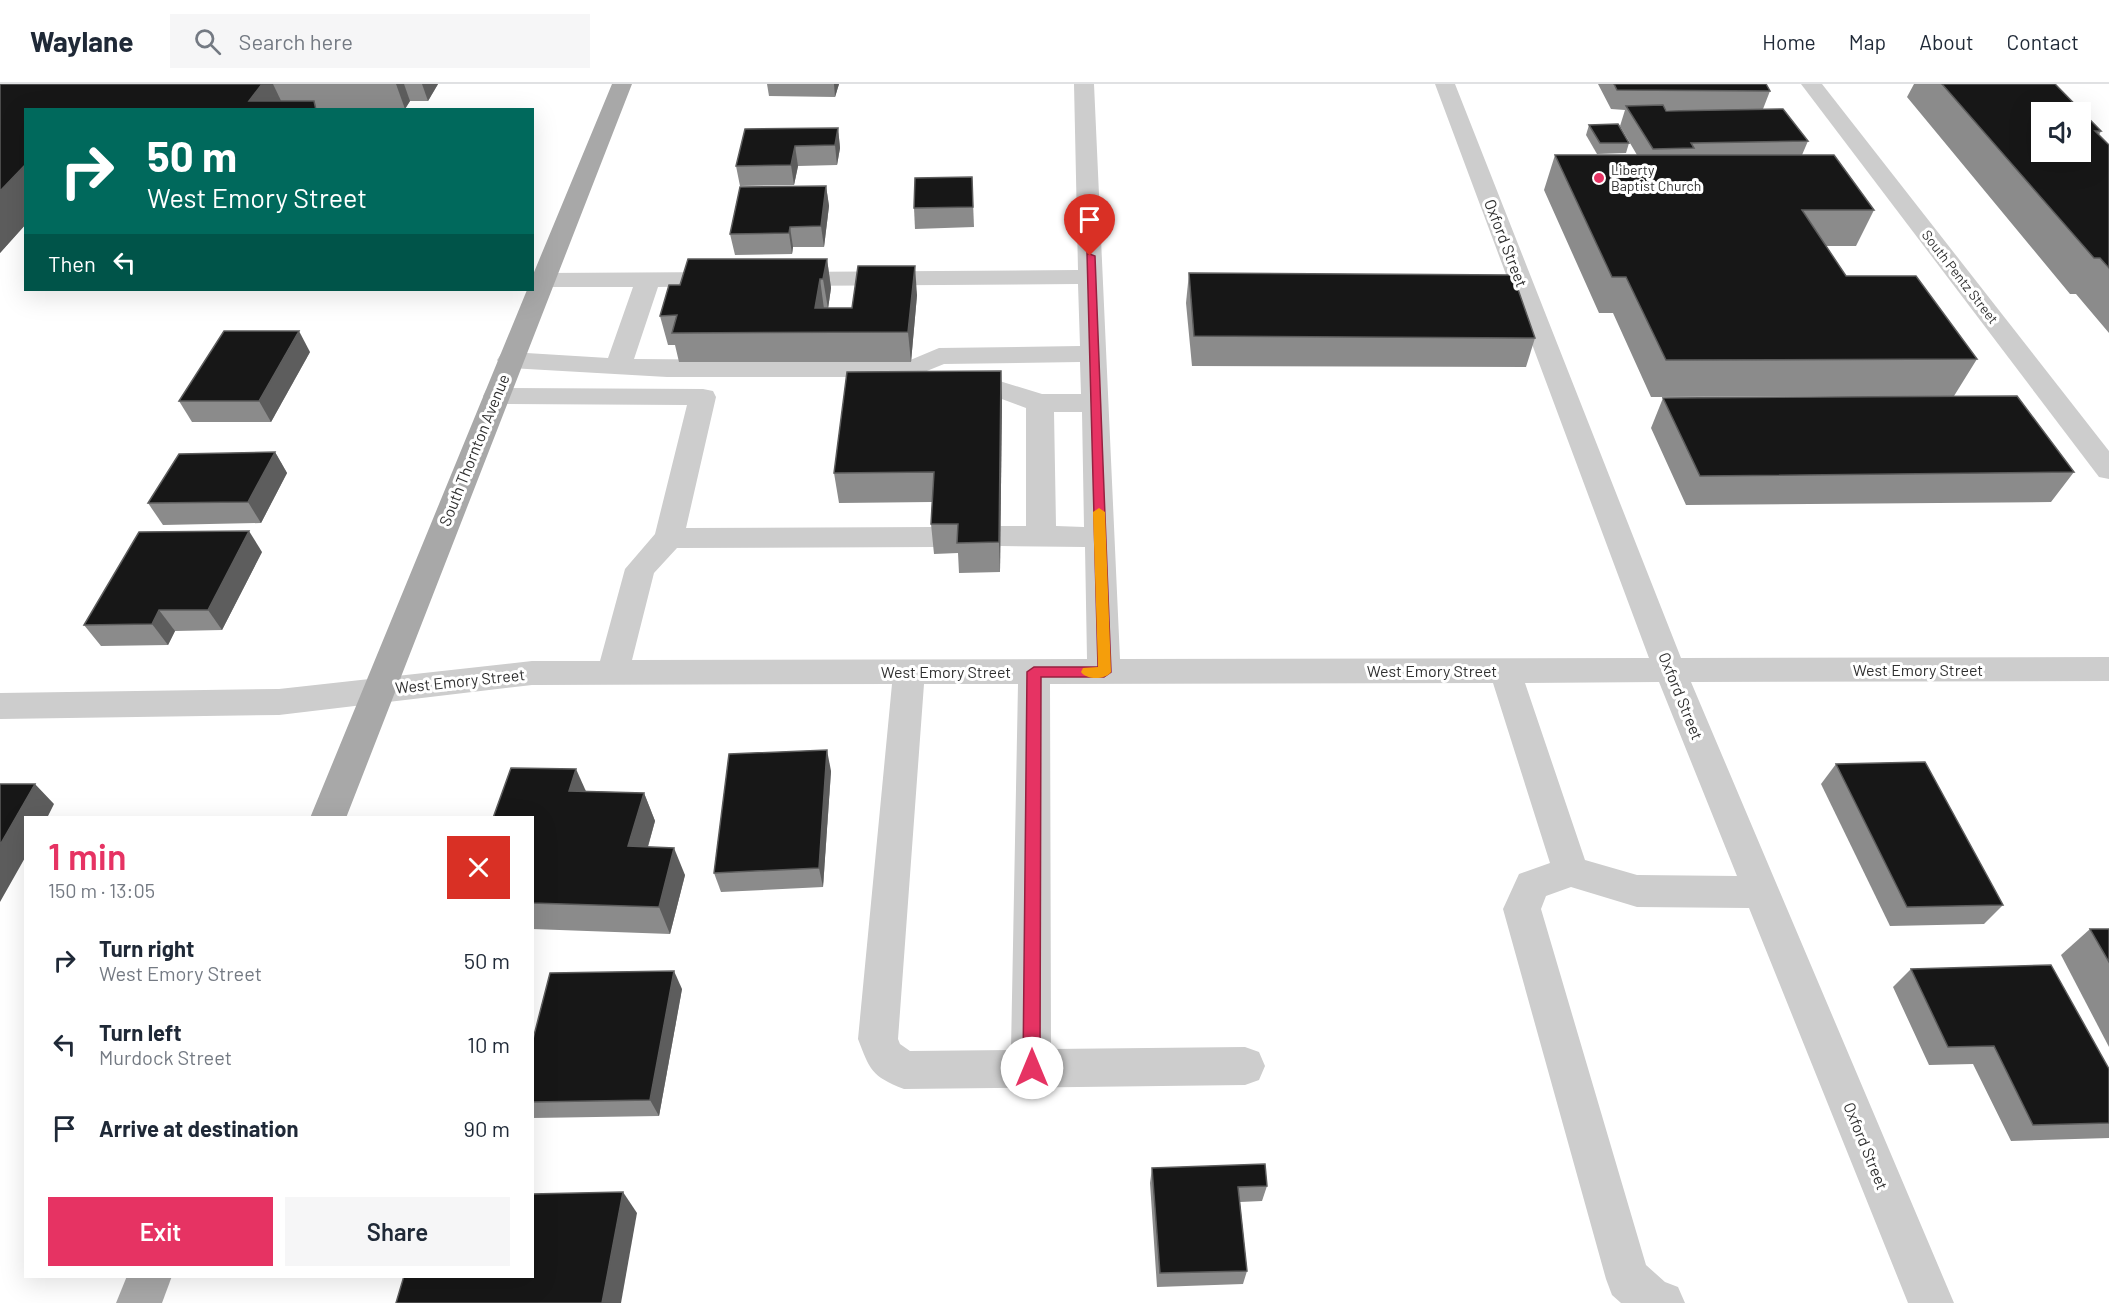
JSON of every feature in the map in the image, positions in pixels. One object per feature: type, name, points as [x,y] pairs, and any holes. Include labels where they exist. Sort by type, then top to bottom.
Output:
[{"type":"main road","name":"South Thornton Avenue","points":[[329,816],[377,690],[622,84]]},
{"type":"main road","points":[[140,1303],[149,1278]]},
{"type":"street","points":[[1084,84],[1104,672]]},
{"type":"street","name":"Oxford Street","points":[[1445,84],[1670,670],[1931,1303]]},
{"type":"street","name":"South Pentz Street","points":[[1811,84],[2109,470]]},
{"type":"street","points":[[542,280],[1091,277]]},
{"type":"street","points":[[618,366],[648,280]]},
{"type":"street","points":[[510,360],[667,369],[912,369],[939,356],[1093,354]]},
{"type":"street","points":[[496,396],[703,398],[746,389],[993,387],[1040,403],[1095,403]]},
{"type":"street","points":[[613,673],[640,569],[669,538],[703,398]]},
{"type":"street","points":[[1040,403],[1041,536]]},
{"type":"street","points":[[1001,536],[1100,537]]},
{"type":"street","points":[[669,538],[935,537]]},
{"type":"street","name":"West Emory Street","points":[[0,706],[279,702],[532,673],[2109,669]]},
{"type":"street","points":[[1505,671],[1571,871]]},
{"type":"street","points":[[909,672],[878,1039],[885,1057],[904,1070],[1245,1066]]},
{"type":"street","points":[[1032,1068],[1034,672]]},
{"type":"street","points":[[1662,1303],[1652,1300],[1628,1279],[1522,909],[1532,885],[1571,871],[1637,891],[1761,892]]},
{"type":"building","points":[[0,84],[262,84],[249,101],[314,101],[316,108],[24,108],[24,166],[0,191]]},
{"type":"building","points":[[1614,84],[1766,84],[1770,91],[1617,90]]},
{"type":"building","points":[[1942,84],[2055,84],[2073,102],[2031,102],[2031,162],[2091,162],[2091,121],[2101,131],[2095,131],[2109,145],[2109,268],[2100,258],[2094,258]]},
{"type":"building","points":[[1663,105],[1666,111],[1783,109],[1808,141],[1691,143],[1694,148],[1653,149],[1626,106]]},
{"type":"building","points":[[1618,124],[1629,143],[1600,143],[1589,125]]},
{"type":"building","points":[[838,128],[835,145],[795,146],[791,165],[736,166],[745,129]]},
{"type":"building","points":[[1555,155],[1834,155],[1874,210],[1802,210],[1846,276],[1916,276],[1977,359],[1666,360],[1626,277],[1612,277]]},
{"type":"building","points":[[972,177],[973,207],[914,208],[915,178]]},
{"type":"building","points":[[826,186],[821,226],[790,227],[789,233],[730,234],[740,187]]},
{"type":"building","points":[[688,259],[827,259],[823,279],[820,279],[815,308],[852,308],[858,266],[915,266],[908,332],[672,333],[677,315],[660,316],[669,285],[680,285]]},
{"type":"building","points":[[1189,273],[1513,275],[1535,338],[1194,336]]},
{"type":"building","points":[[224,331],[299,331],[259,401],[179,401]]},
{"type":"building","points":[[1001,371],[999,542],[957,543],[958,524],[931,524],[934,472],[834,473],[847,372]]},
{"type":"building","points":[[2017,396],[2074,472],[1700,476],[1663,398]]},
{"type":"building","points":[[275,452],[248,502],[148,503],[179,454]]},
{"type":"building","points":[[249,531],[208,610],[159,610],[152,624],[84,625],[139,532]]},
{"type":"building","points":[[827,750],[819,868],[714,873],[729,754]]},
{"type":"building","points":[[1925,762],[2003,905],[1907,907],[1836,764]]},
{"type":"building","points":[[511,768],[576,769],[569,791],[644,793],[628,846],[674,848],[659,907],[534,903],[534,816],[494,816]]},
{"type":"building","points":[[0,784],[35,784],[0,845]]},
{"type":"building","points":[[2090,929],[2109,929],[2109,962]]},
{"type":"building","points":[[2051,965],[2109,1069],[2109,1123],[2033,1125],[1994,1046],[1948,1047],[1911,969]]},
{"type":"building","points":[[674,971],[650,1100],[534,1102],[534,1035],[550,973]]},
{"type":"building","points":[[1265,1164],[1267,1186],[1238,1187],[1247,1271],[1160,1273],[1152,1168]]},
{"type":"building","points":[[623,1192],[602,1303],[396,1303],[403,1278],[534,1278],[534,1194]]},
{"type":"slow traffic","points":[[1088,672],[1104,672],[1099,512]]},
{"type":"place","name":"Liberty Baptist Church","points":[[1599,178]]},
{"type":"route","points":[[1032,1068],[1034,672],[1104,672],[1090,256]]}]
